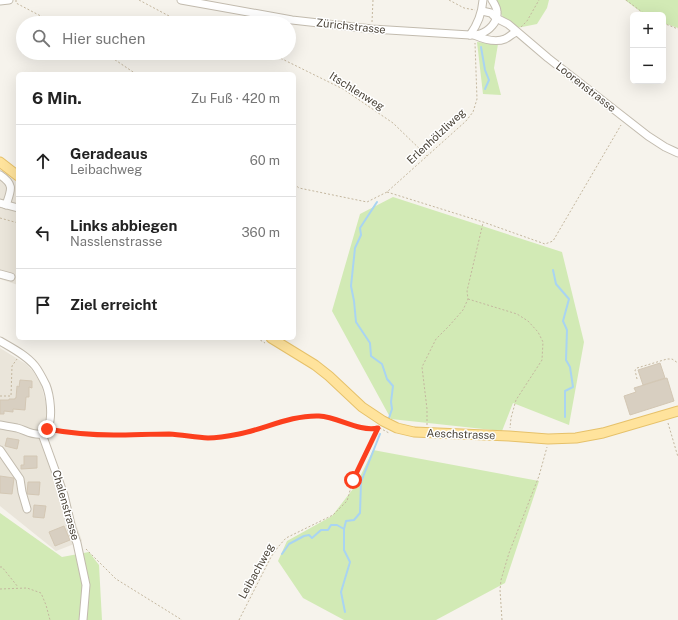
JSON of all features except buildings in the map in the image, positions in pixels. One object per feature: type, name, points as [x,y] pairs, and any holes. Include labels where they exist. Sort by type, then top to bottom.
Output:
[{"type":"main road","points":[[0,162],[16,174]]},
{"type":"main road","name":"Aeschstrasse","points":[[271,342],[316,365],[380,424],[414,432],[548,439],[576,438],[603,433],[678,411]]},
{"type":"street","points":[[0,1],[9,0]]},
{"type":"street","name":"Zürichstrasse","points":[[181,0],[270,16]]},
{"type":"street","points":[[483,0],[482,11],[472,35],[482,39],[494,41],[504,39],[516,32]]},
{"type":"street","points":[[492,0],[497,12],[496,18]]},
{"type":"street","name":"Loorenstrasse","points":[[482,11],[491,13],[496,18],[508,24],[548,58],[648,136],[678,153]]},
{"type":"street","name":"Zürichstrasse","points":[[296,20],[372,29],[472,35],[479,34],[487,30],[492,26],[496,18]]},
{"type":"street","points":[[0,175],[7,180],[11,190],[3,204],[16,207]]},
{"type":"street","points":[[0,274],[11,277]]},
{"type":"street","points":[[0,341],[21,354],[35,366],[46,385],[51,414],[49,426],[45,432],[38,435],[17,428],[0,425]]},
{"type":"street","name":"Chalenstrasse","points":[[45,432],[77,543],[86,585],[83,620]]},
{"type":"street","points":[[0,450],[18,476],[27,509]]},
{"type":"path","points":[[16,0],[16,3],[41,16]]},
{"type":"path","points":[[139,0],[170,16]]},
{"type":"path","points":[[372,29],[373,0]]},
{"type":"path","points":[[449,0],[464,8],[482,11]]},
{"type":"path","points":[[516,32],[527,21],[539,0]]},
{"type":"path","points":[[626,0],[642,12]]},
{"type":"path","points":[[666,24],[678,29]]},
{"type":"path","name":"Erlenhölzliweg","points":[[296,186],[299,188],[367,202],[387,192],[466,121],[473,112],[478,99],[472,35]]},
{"type":"path","points":[[115,60],[133,72]]},
{"type":"path","name":"Itschlenweg","points":[[284,60],[343,89],[393,123],[427,156]]},
{"type":"path","points":[[387,192],[483,222],[546,244],[553,241],[625,118]]},
{"type":"path","points":[[0,218],[16,222]]},
{"type":"path","points":[[428,433],[422,367],[436,339],[462,310],[468,298],[467,291],[483,222]]},
{"type":"path","points":[[468,298],[516,314],[528,321],[538,332],[543,342],[542,360],[516,400],[511,418],[509,436]]},
{"type":"path","points":[[0,396],[10,396],[12,366],[21,354]]},
{"type":"path","points":[[637,379],[635,370],[637,368],[667,359],[672,359],[678,363]]},
{"type":"path","points":[[666,415],[678,457]]},
{"type":"path","points":[[45,432],[114,435],[168,434],[210,438],[238,434],[305,417],[319,416],[365,429],[371,429],[380,424]]},
{"type":"path","points":[[372,422],[380,424],[392,435]]},
{"type":"path","name":"Leibachweg","points":[[239,620],[271,557],[286,538],[333,515],[348,500],[353,480],[380,424]]},
{"type":"path","points":[[502,620],[500,590],[501,580],[509,553],[540,476],[547,446]]},
{"type":"path","points":[[77,543],[88,550],[116,579],[182,620]]},
{"type":"path","points":[[0,567],[2,567],[19,588]]},
{"type":"path","points":[[0,589],[28,588],[41,593],[50,620]]},
{"type":"shaded area","points":[[0,162],[16,174],[16,284],[0,279]]},
{"type":"shaded area","points":[[0,348],[26,364],[33,371],[41,384],[46,404],[45,424],[42,428],[82,541],[56,551],[0,506]]},
{"type":"green space","points":[[492,0],[549,0],[547,8],[537,24],[517,28],[505,20]]},
{"type":"green space","points":[[625,0],[678,0],[678,28],[666,24],[666,12],[641,12]]},
{"type":"green space","points":[[477,42],[498,44],[494,68],[501,95],[483,94]]},
{"type":"green space","points":[[393,197],[562,252],[584,342],[569,425],[513,403],[502,431],[391,419],[332,311],[360,214]]},
{"type":"green space","points":[[373,450],[539,481],[505,583],[436,620],[344,620],[303,598],[278,561],[287,541],[332,516],[356,485]]},
{"type":"green space","points":[[0,513],[62,557],[89,552],[99,565],[102,620],[0,620]]},
{"type":"waterway","points":[[481,47],[485,70],[489,80],[485,89]]},
{"type":"waterway","points":[[377,202],[360,228],[361,235],[355,248],[351,286],[356,322],[370,343],[371,356],[382,364],[387,379],[393,386],[391,402],[392,409],[389,418]]},
{"type":"waterway","points":[[553,270],[556,284],[569,299],[563,321],[567,330],[566,360],[570,367],[573,387],[565,391],[565,417]]},
{"type":"waterway","points":[[345,612],[341,592],[350,562],[344,550],[344,529],[346,521],[354,520],[360,513],[361,482],[380,434]]},
{"type":"waterway","points":[[282,554],[289,544],[304,536],[309,535],[312,538],[321,530],[328,530],[331,525],[337,525],[344,529]]},
{"type":"route","points":[[47,429],[80,434],[168,434],[210,438],[253,431],[305,417],[319,416],[365,429],[378,428],[367,448],[353,480]]}]
